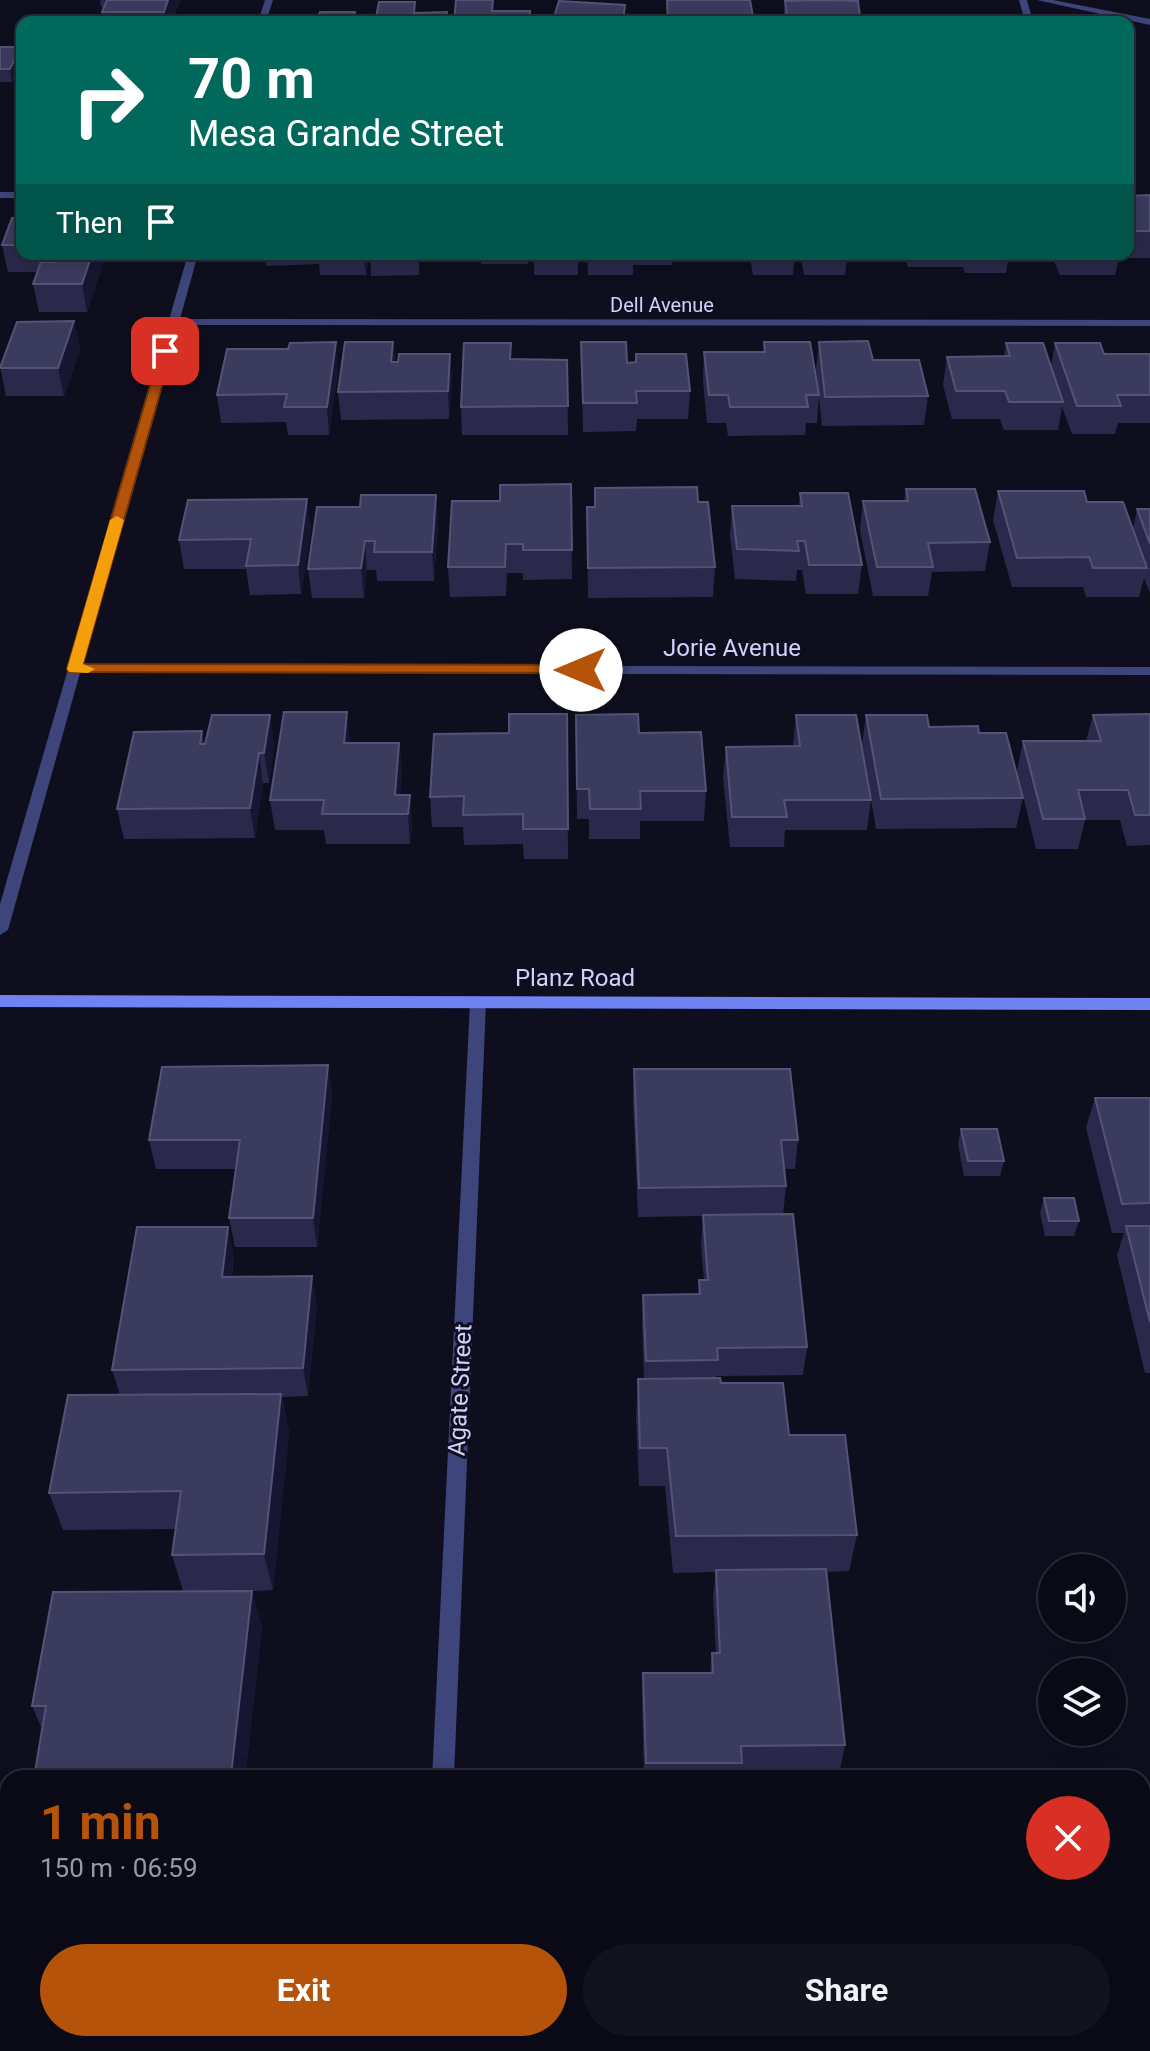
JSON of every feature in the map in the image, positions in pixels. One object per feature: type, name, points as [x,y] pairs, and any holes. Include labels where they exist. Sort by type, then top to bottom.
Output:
[{"type":"street","points":[[1041,0],[1120,16]]},
{"type":"street","points":[[0,930],[191,260]]},
{"type":"street","name":"Dell Avenue","points":[[174,322],[1150,323]]},
{"type":"street","name":"Jorie Avenue","points":[[75,669],[1150,671]]},
{"type":"street","name":"Planz Road","points":[[0,1001],[1150,1004]]},
{"type":"street","name":"Agate Street","points":[[443,1770],[478,1002]]},
{"type":"building","points":[[107,0],[168,0],[164,12],[102,12]]},
{"type":"building","points":[[456,0],[493,0],[492,11],[530,11],[530,16],[455,16]]},
{"type":"building","points":[[667,0],[750,0],[753,16],[668,16]]},
{"type":"building","points":[[559,1],[625,5],[624,16],[554,16]]},
{"type":"building","points":[[785,1],[858,1],[860,16],[787,16]]},
{"type":"building","points":[[379,2],[415,2],[414,13],[447,12],[447,16],[376,16]]},
{"type":"building","points":[[320,12],[355,12],[354,16],[318,16]]},
{"type":"building","points":[[0,47],[16,47],[10,69],[0,69]]},
{"type":"building","points":[[1150,195],[1150,231],[1134,231],[1134,196]]},
{"type":"building","points":[[12,218],[16,218],[16,245],[2,245]]},
{"type":"building","points":[[90,260],[82,284],[33,284],[41,262]]},
{"type":"building","points":[[74,321],[58,368],[0,368],[17,322]]},
{"type":"building","points":[[868,341],[873,360],[919,360],[928,396],[825,397],[819,342]]},
{"type":"building","points":[[336,342],[327,407],[284,407],[287,394],[217,395],[227,349],[288,349],[290,343]]},
{"type":"building","points":[[345,342],[393,342],[391,362],[398,362],[399,354],[450,354],[448,391],[338,392]]},
{"type":"building","points":[[581,342],[626,342],[627,363],[636,362],[636,354],[686,354],[690,391],[636,391],[637,403],[583,403]]},
{"type":"building","points":[[764,342],[810,342],[819,395],[806,395],[808,407],[730,407],[728,395],[709,395],[704,352],[765,352]]},
{"type":"building","points":[[464,343],[511,343],[510,359],[567,360],[568,406],[461,407]]},
{"type":"building","points":[[1006,343],[1043,343],[1063,402],[1009,402],[1005,391],[956,391],[947,357],[1010,356]]},
{"type":"building","points":[[1055,343],[1100,343],[1104,354],[1150,354],[1150,395],[1117,395],[1121,406],[1077,406]]},
{"type":"building","points":[[571,484],[572,550],[523,550],[523,544],[506,544],[505,567],[448,567],[452,501],[500,501],[500,485]]},
{"type":"building","points":[[697,487],[698,502],[708,502],[715,567],[588,568],[587,507],[595,507],[595,488]]},
{"type":"building","points":[[906,489],[975,489],[990,542],[928,543],[933,567],[877,567],[863,501],[908,501]]},
{"type":"building","points":[[998,491],[1084,491],[1087,502],[1123,502],[1147,568],[1093,568],[1089,557],[1017,558]]},
{"type":"building","points":[[800,493],[848,493],[862,565],[809,565],[805,541],[797,541],[799,551],[737,549],[732,506],[802,506]]},
{"type":"building","points":[[361,495],[436,495],[432,552],[374,552],[375,541],[365,541],[361,568],[308,569],[317,507],[360,507]]},
{"type":"building","points":[[307,499],[298,565],[246,566],[251,539],[179,540],[188,500]]},
{"type":"building","points":[[1137,509],[1150,509],[1150,544]]},
{"type":"building","points":[[284,712],[347,712],[344,743],[399,743],[395,795],[410,795],[408,814],[322,814],[324,800],[270,800]]},
{"type":"building","points":[[509,714],[567,714],[568,829],[523,829],[523,814],[463,815],[464,796],[430,797],[434,734],[509,733]]},
{"type":"building","points":[[638,714],[639,733],[701,732],[706,791],[640,791],[641,809],[590,809],[589,789],[577,789],[576,715]]},
{"type":"building","points":[[1150,714],[1150,815],[1135,815],[1128,790],[1078,790],[1085,819],[1043,819],[1023,741],[1101,741],[1093,715]]},
{"type":"building","points":[[212,715],[270,715],[264,753],[259,753],[250,808],[117,809],[134,732],[202,731],[200,744],[205,744]]},
{"type":"building","points":[[796,715],[856,715],[871,800],[784,800],[787,817],[732,817],[726,747],[800,746]]},
{"type":"building","points":[[866,715],[927,715],[929,727],[978,726],[979,733],[1006,733],[1023,798],[881,799]]},
{"type":"building","points":[[328,1065],[313,1218],[229,1218],[240,1140],[149,1140],[162,1067]]},
{"type":"building","points":[[634,1069],[790,1069],[798,1140],[781,1140],[786,1186],[639,1188]]},
{"type":"building","points":[[1095,1098],[1150,1098],[1150,1203],[1122,1204]]},
{"type":"building","points":[[961,1129],[997,1129],[1004,1161],[968,1161]]},
{"type":"building","points":[[1044,1198],[1074,1198],[1079,1221],[1049,1221]]},
{"type":"building","points":[[793,1214],[807,1347],[717,1348],[718,1360],[646,1361],[643,1295],[700,1294],[699,1280],[708,1280],[703,1215]]},
{"type":"building","points":[[1126,1226],[1150,1226],[1150,1322]]},
{"type":"building","points":[[137,1227],[228,1227],[222,1277],[312,1276],[303,1368],[112,1370]]},
{"type":"building","points":[[720,1378],[721,1383],[783,1383],[789,1435],[845,1435],[857,1535],[676,1536],[667,1448],[640,1448],[638,1379]]},
{"type":"building","points":[[281,1394],[264,1554],[172,1555],[181,1491],[49,1493],[68,1395]]},
{"type":"building","points":[[826,1569],[845,1745],[741,1746],[742,1763],[646,1763],[643,1673],[713,1673],[712,1653],[720,1653],[716,1570]]},
{"type":"building","points":[[252,1591],[232,1770],[35,1770],[46,1706],[32,1706],[53,1592]]},
{"type":"slow traffic","points":[[88,669],[75,669],[117,520]]},
{"type":"route","points":[[165,351],[75,669],[581,670]]}]
